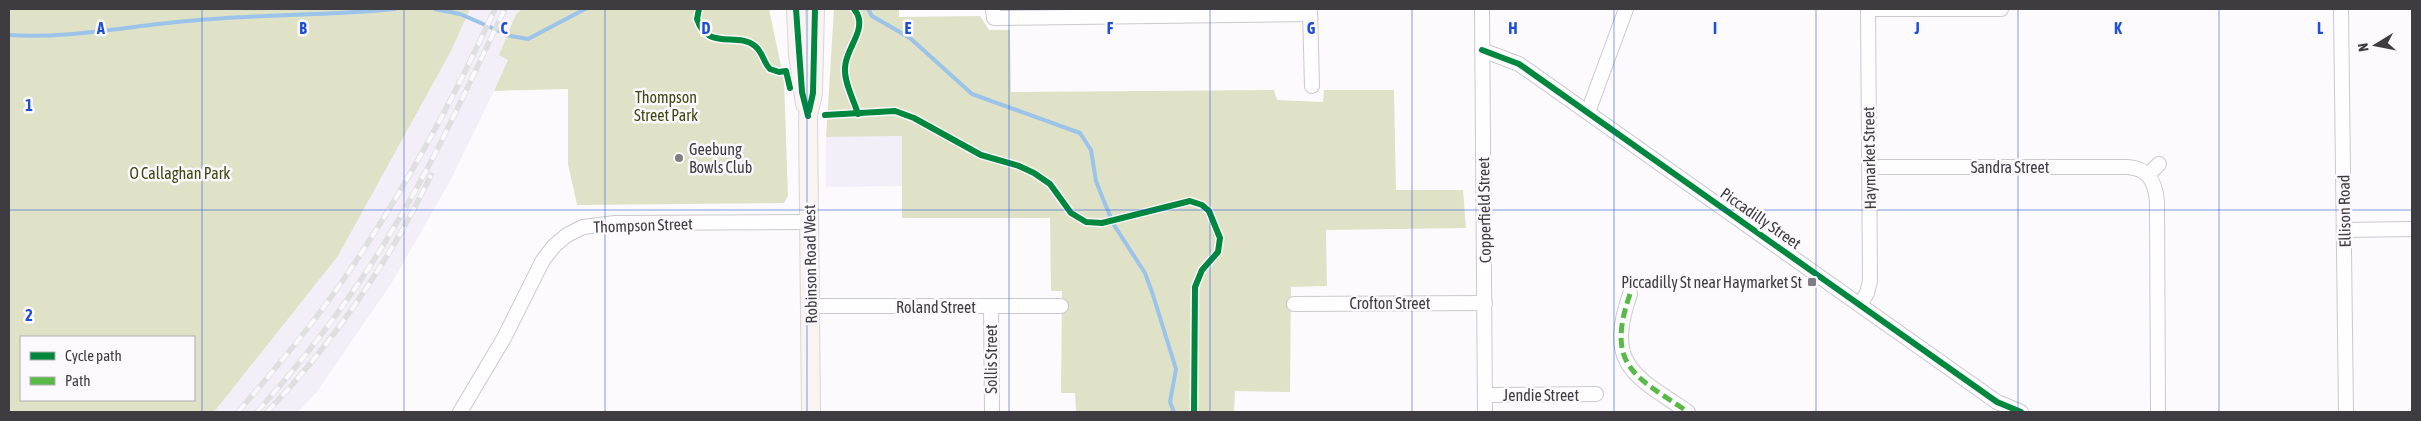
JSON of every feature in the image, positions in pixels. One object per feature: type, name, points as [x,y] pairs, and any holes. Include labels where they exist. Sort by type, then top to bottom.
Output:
[{"type":"main road","name":"Robinson Road West","points":[[796,9],[802,92],[808,116]]},
{"type":"main road","name":"Robinson Road West","points":[[811,412],[808,116],[813,93],[815,9]]},
{"type":"street","name":"Copperfield Street","points":[[1482,9],[1485,412]]},
{"type":"street","points":[[1588,112],[1626,9]]},
{"type":"street","points":[[1868,9],[2001,9]]},
{"type":"street","name":"Haymarket Street","points":[[1860,305],[1867,293],[1870,281],[1868,9]]},
{"type":"street","name":"Ellison Road","points":[[2341,9],[2346,412]]},
{"type":"street","points":[[993,13],[1310,11],[1312,86]]},
{"type":"street","name":"Piccadilly Street","points":[[1482,50],[1519,64],[2000,404],[2021,412]]},
{"type":"street","points":[[2158,412],[2157,201],[2149,174],[2159,164]]},
{"type":"street","name":"Sandra Street","points":[[1869,167],[2127,167],[2139,168],[2149,174]]},
{"type":"street","name":"Thompson Street","points":[[460,412],[504,338],[543,260],[567,235],[583,228],[615,223],[809,222]]},
{"type":"street","points":[[2344,230],[2412,229]]},
{"type":"street","points":[[1630,294],[1624,314],[1622,332],[1626,364],[1641,380],[1688,412]]},
{"type":"street","name":"Crofton Street","points":[[1294,304],[1485,303]]},
{"type":"street","name":"Roland Street","points":[[810,306],[1061,306]]},
{"type":"street","name":"Sollis Street","points":[[991,306],[992,412]]},
{"type":"street","name":"Jendie Street","points":[[1486,395],[1596,394]]},
{"type":"shaded area","points":[[470,9],[522,9],[516,14],[500,55],[509,60],[449,183],[391,284],[316,393],[298,412],[214,412],[338,256],[451,51]]},
{"type":"shaded area","points":[[902,136],[902,186],[826,187],[826,137]]},
{"type":"green space","name":"O Callaghan Park","points":[[9,9],[470,9],[451,51],[338,256],[214,412],[9,412]]},
{"type":"green space","name":"Thompson Street Park","points":[[522,9],[769,9],[784,80],[788,196],[784,203],[577,205],[568,164],[568,89],[494,91],[508,60],[499,55],[516,14]]},
{"type":"green space","points":[[834,9],[899,9],[899,17],[980,16],[989,30],[1010,30],[1011,92],[1274,90],[1277,100],[1323,102],[1324,90],[1394,90],[1396,190],[1463,190],[1466,228],[1326,230],[1327,286],[1291,287],[1290,392],[1235,391],[1234,412],[1076,412],[1075,393],[1061,393],[1062,291],[1051,291],[1050,218],[902,218],[902,136],[826,137]]},
{"type":"waterway","points":[[9,35],[53,35],[213,19],[395,9]]},
{"type":"waterway","points":[[435,9],[460,14],[511,36],[528,39],[585,9]]},
{"type":"waterway","points":[[868,9],[872,16],[910,38],[972,94],[1080,133],[1091,150],[1096,181],[1114,225],[1145,273],[1153,295],[1176,369],[1170,402],[1174,412]]},
{"type":"railway","points":[[238,412],[309,327],[369,241],[427,144],[495,9]]},
{"type":"railway","points":[[257,412],[330,324],[378,253],[409,202],[438,148],[505,9]]},
{"type":"railway","points":[[267,412],[314,359],[358,300],[398,238],[431,175]]},
{"type":"marked path","points":[[1630,294],[1623,318],[1621,338],[1623,353],[1630,367],[1640,378],[1688,412]]},
{"type":"cycle path","points":[[699,9],[697,19],[702,29],[708,35],[715,38],[740,40],[755,46],[770,69],[779,72],[786,71],[790,88]]},
{"type":"cycle path","points":[[796,9],[802,92],[808,116]]},
{"type":"cycle path","points":[[809,111],[813,93],[815,9]]},
{"type":"cycle path","points":[[854,9],[858,16],[858,31],[846,61],[845,74],[858,114]]},
{"type":"cycle path","points":[[1482,50],[1519,64],[1997,402],[2021,412]]},
{"type":"cycle path","points":[[825,115],[895,111],[914,118],[981,155],[1019,166],[1034,173],[1050,184],[1071,213],[1086,222],[1102,223],[1190,201],[1202,205],[1209,211],[1220,238],[1218,252],[1202,270],[1195,287],[1194,412]]},
{"type":"place","name":"Geebung Bowls Club","points":[[679,158]]},
{"type":"place","name":"Piccadilly St near Haymarket St","points":[[1812,282]]}]
